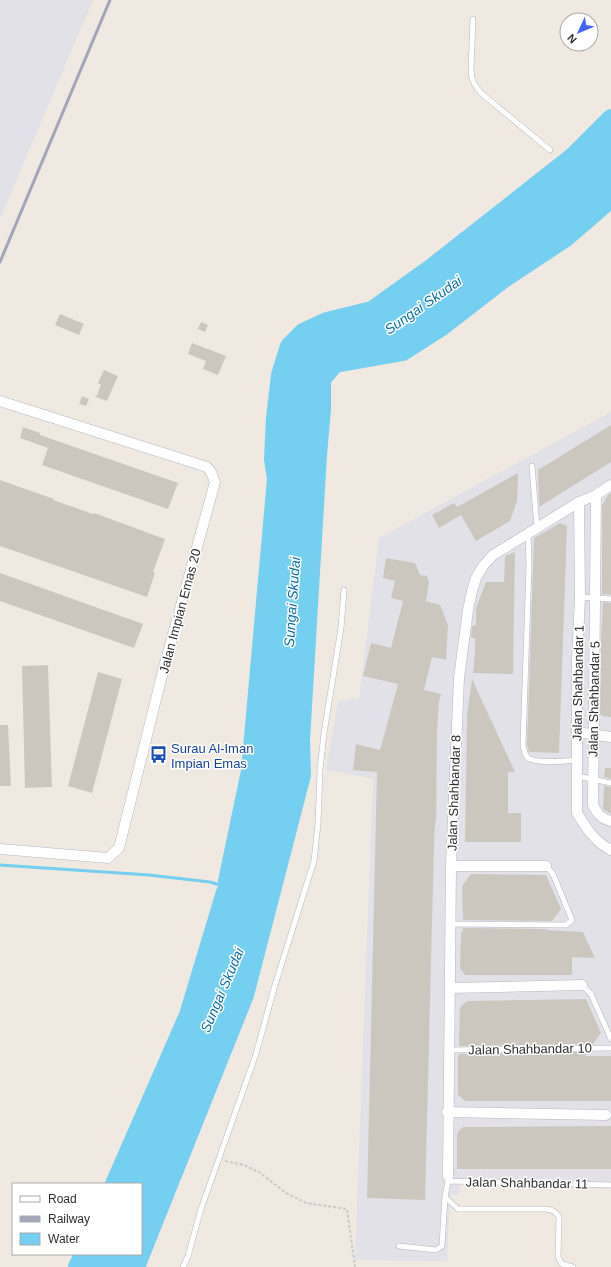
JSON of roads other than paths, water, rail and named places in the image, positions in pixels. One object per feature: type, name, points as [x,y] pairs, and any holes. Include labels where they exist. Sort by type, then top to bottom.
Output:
[{"type":"street","name":"Jalan Impian Emas 20","points":[[0,400],[208,467],[215,482],[164,667],[119,848],[108,858],[0,849]]},
{"type":"street","name":"Jalan Shahbandar 8","points":[[448,1179],[447,1112],[451,866],[459,678],[464,634],[472,591],[476,578],[483,566],[493,555],[579,502],[596,495],[611,485]]},
{"type":"street","name":"Jalan Shahbandar 5","points":[[596,495],[593,805],[598,814],[605,820],[611,821]]},
{"type":"street","name":"Jalan Shahbandar 1","points":[[579,502],[580,597],[577,662],[577,813],[585,827],[594,838],[600,844],[611,850]]},
{"type":"street","points":[[577,732],[611,737]]},
{"type":"street","points":[[451,866],[546,866]]},
{"type":"street","name":"Jalan Shahbandar 10","points":[[450,988],[582,985]]},
{"type":"street","points":[[447,1112],[606,1115]]},
{"type":"lane","points":[[473,19],[472,78],[475,85],[487,98],[550,150]]},
{"type":"lane","points":[[532,466],[537,529]]},
{"type":"lane","points":[[528,534],[528,588],[523,745],[525,754],[530,759],[543,761],[576,760]]},
{"type":"lane","points":[[183,1267],[188,1256],[201,1209],[256,1054],[275,985],[314,861],[324,733],[341,628],[344,590]]},
{"type":"lane","points":[[580,597],[611,599]]},
{"type":"lane","points":[[576,776],[611,783]]},
{"type":"lane","points":[[451,924],[566,925],[570,923],[572,920],[553,874],[546,866]]},
{"type":"lane","name":"Jalan Shahbandar 10","points":[[582,985],[591,994],[611,1039]]},
{"type":"lane","name":"Jalan Shahbandar 10","points":[[449,1050],[611,1048]]},
{"type":"lane","points":[[399,1246],[436,1250],[442,1246],[445,1197],[448,1179]]},
{"type":"lane","name":"Jalan Shahbandar 11","points":[[448,1179],[611,1184]]},
{"type":"lane","points":[[445,1197],[458,1209],[546,1208],[553,1210],[559,1217],[558,1257],[562,1264],[573,1267]]},
{"type":"water","name":"Sungai Skudai","points":[[611,118],[611,199],[566,238],[504,279],[442,327],[403,352],[335,364],[322,379],[322,409],[301,740],[302,775],[245,995],[142,1252],[142,1183],[114,1183],[188,1015],[225,892],[250,771],[276,479],[273,459],[275,418],[280,375],[289,346],[303,332],[327,321],[372,309],[432,267],[573,156]]},
{"type":"water","points":[[83,1255],[141,1255],[136,1267],[77,1267]]},
{"type":"waterway","points":[[227,881],[250,771],[276,479],[273,459],[275,418],[280,375],[289,346],[303,332],[327,321],[372,310],[432,267],[573,156],[611,118]]},
{"type":"waterway","points":[[142,1252],[245,995],[302,775],[301,740],[322,409],[322,379],[335,364],[403,352],[442,327],[504,279],[566,238],[611,199]]},
{"type":"waterway","points":[[0,865],[149,875],[210,882],[229,888]]},
{"type":"waterway","points":[[114,1183],[188,1015],[225,892]]},
{"type":"waterway","points":[[77,1267],[83,1255]]},
{"type":"waterway","points":[[136,1267],[141,1255]]},
{"type":"railway","points":[[0,262],[110,0]]},
{"type":"place","name":"Surau Al-Iman Impian Emas","points":[[158,755]]}]
